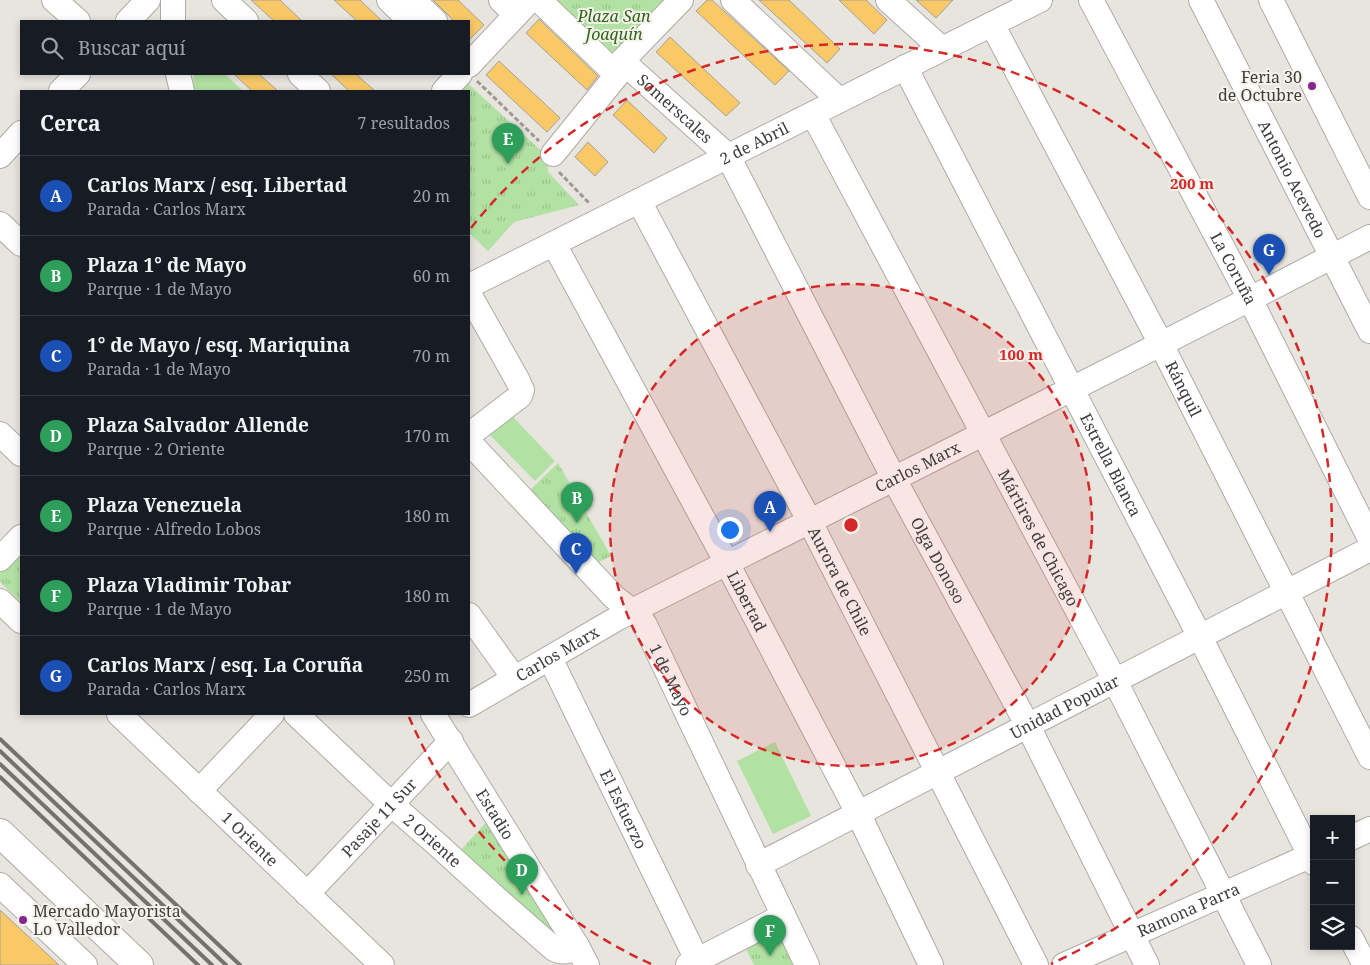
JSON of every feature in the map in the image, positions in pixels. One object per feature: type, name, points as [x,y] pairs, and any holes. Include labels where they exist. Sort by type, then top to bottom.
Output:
[{"type":"main road","points":[[0,833],[139,965]]},
{"type":"street","points":[[54,0],[77,20]]},
{"type":"street","points":[[129,20],[148,0]]},
{"type":"street","points":[[173,0],[173,20]]},
{"type":"street","points":[[389,0],[410,20]]},
{"type":"street","points":[[413,0],[434,20]]},
{"type":"street","name":"Somerscales","points":[[539,0],[619,68],[728,156]]},
{"type":"street","points":[[553,154],[619,68],[681,0]]},
{"type":"street","points":[[733,0],[839,100]]},
{"type":"street","points":[[888,0],[942,49]]},
{"type":"street","name":"2 de Abril","points":[[470,286],[1040,0]]},
{"type":"street","name":"La Coruña","points":[[1091,0],[1250,299],[1370,539]]},
{"type":"street","name":"Antonio Acevedo","points":[[1201,0],[1370,331]]},
{"type":"street","points":[[1271,0],[1370,197]]},
{"type":"street","points":[[226,2],[245,20]]},
{"type":"street","points":[[470,61],[516,5]]},
{"type":"street","name":"Ránquil","points":[[992,24],[1161,344],[1370,757]]},
{"type":"street","name":"Estrella Blanca","points":[[905,68],[1310,852]]},
{"type":"street","points":[[62,90],[77,75]]},
{"type":"street","points":[[178,75],[182,90]]},
{"type":"street","points":[[301,75],[317,90]]},
{"type":"street","points":[[445,90],[458,75]]},
{"type":"street","name":"Mártires de Chicago","points":[[813,114],[1115,681],[1259,965]]},
{"type":"street","points":[[0,156],[20,134]]},
{"type":"street","name":"Olga Donoso","points":[[728,156],[894,479],[1028,726],[1146,965]]},
{"type":"street","name":"Aurora de Chile","points":[[639,201],[810,522],[1036,965]]},
{"type":"street","points":[[0,224],[20,243]]},
{"type":"street","name":"Carlos Marx","points":[[470,704],[618,618],[1370,237]]},
{"type":"street","name":"Libertad","points":[[554,244],[727,564],[858,813],[931,965]]},
{"type":"street","points":[[470,296],[522,390],[517,398],[470,434]]},
{"type":"street","points":[[0,434],[20,453]]},
{"type":"street","name":"1 de Mayo","points":[[470,443],[614,597],[640,617],[807,965]]},
{"type":"street","points":[[0,559],[20,537]]},
{"type":"street","name":"Unidad Popular","points":[[758,865],[1370,549]]},
{"type":"street","points":[[0,601],[20,620]]},
{"type":"street","points":[[470,616],[514,678]]},
{"type":"street","name":"El Esfuerzo","points":[[550,658],[692,963]]},
{"type":"street","name":"1 Oriente","points":[[120,715],[382,965]]},
{"type":"street","points":[[200,791],[271,715]]},
{"type":"street","name":"2 Oriente","points":[[297,715],[391,804],[554,949],[572,957]]},
{"type":"street","name":"Pasaje 11 Sur","points":[[307,894],[391,804],[444,723]]},
{"type":"street","name":"Estadio","points":[[444,723],[572,957]]},
{"type":"street","points":[[1355,836],[1370,829]]},
{"type":"street","name":"Ramona Parra","points":[[1064,965],[1223,895],[1310,859]]},
{"type":"street","points":[[0,885],[85,965]]},
{"type":"street","points":[[692,963],[783,916]]},
{"type":"street","points":[[1355,946],[1365,965]]},
{"type":"green space","name":"Plaza San Joaquín","points":[[551,0],[673,0],[615,62]]},
{"type":"green space","points":[[194,75],[226,75],[242,90],[193,90]]},
{"type":"green space","points":[[464,80],[548,157],[548,172],[579,205],[514,222],[488,251],[470,234],[470,90],[454,90]]},
{"type":"green space","points":[[511,415],[555,461],[535,481],[490,435]]},
{"type":"green space","points":[[558,463],[611,556],[599,562],[530,490]]},
{"type":"green space","points":[[20,552],[20,601],[0,582],[0,573]]},
{"type":"green space","points":[[775,742],[811,816],[773,834],[737,761]]},
{"type":"green space","points":[[490,818],[563,939],[559,943],[459,852]]},
{"type":"green space","points":[[778,930],[796,965],[754,965],[745,947]]},
{"type":"building","points":[[251,0],[280,0],[301,20],[273,20]]},
{"type":"building","points":[[334,0],[360,0],[381,20],[356,20]]},
{"type":"building","points":[[433,0],[458,0],[484,25],[470,39],[470,20],[453,20]]},
{"type":"building","points":[[707,0],[712,0],[789,71],[775,85],[696,11]]},
{"type":"building","points":[[759,0],[789,0],[840,49],[827,63]]},
{"type":"building","points":[[839,0],[866,0],[887,20],[874,34]]},
{"type":"building","points":[[916,0],[953,0],[936,18]]},
{"type":"building","points":[[539,19],[598,76],[587,90],[526,33]]},
{"type":"building","points":[[670,37],[740,103],[726,116],[656,52]]},
{"type":"building","points":[[499,61],[560,118],[547,132],[486,75]]},
{"type":"building","points":[[235,75],[260,75],[277,90],[251,90]]},
{"type":"building","points":[[332,75],[357,75],[374,90],[348,90]]},
{"type":"building","points":[[627,100],[667,138],[654,153],[613,115]]},
{"type":"building","points":[[588,142],[608,162],[595,176],[575,157]]},
{"type":"building","points":[[0,910],[59,965],[0,965]]},
{"type":"railway","points":[[0,739],[240,965]]},
{"type":"railway","points":[[0,751],[226,965]]},
{"type":"railway","points":[[0,764],[212,965]]},
{"type":"railway","points":[[0,777],[198,965]]},
{"type":"place","name":"Feria 30 de Octubre","points":[[1312,86]]},
{"type":"place","name":"Plaza Venezuela","points":[[508,164]]},
{"type":"place","name":"Carlos Marx / esq. La Coruña","points":[[1269,275]]},
{"type":"place","name":"Plaza 1° de Mayo","points":[[577,523]]},
{"type":"place","name":"Carlos Marx / esq. Libertad","points":[[770,532]]},
{"type":"place","name":"1° de Mayo / esq. Mariquina","points":[[576,574]]},
{"type":"place","name":"Plaza Salvador Allende","points":[[522,895]]},
{"type":"place","name":"Mercado Mayorista Lo Valledor","points":[[23,920]]},
{"type":"place","name":"Plaza Vladimir Tobar","points":[[770,956]]}]
